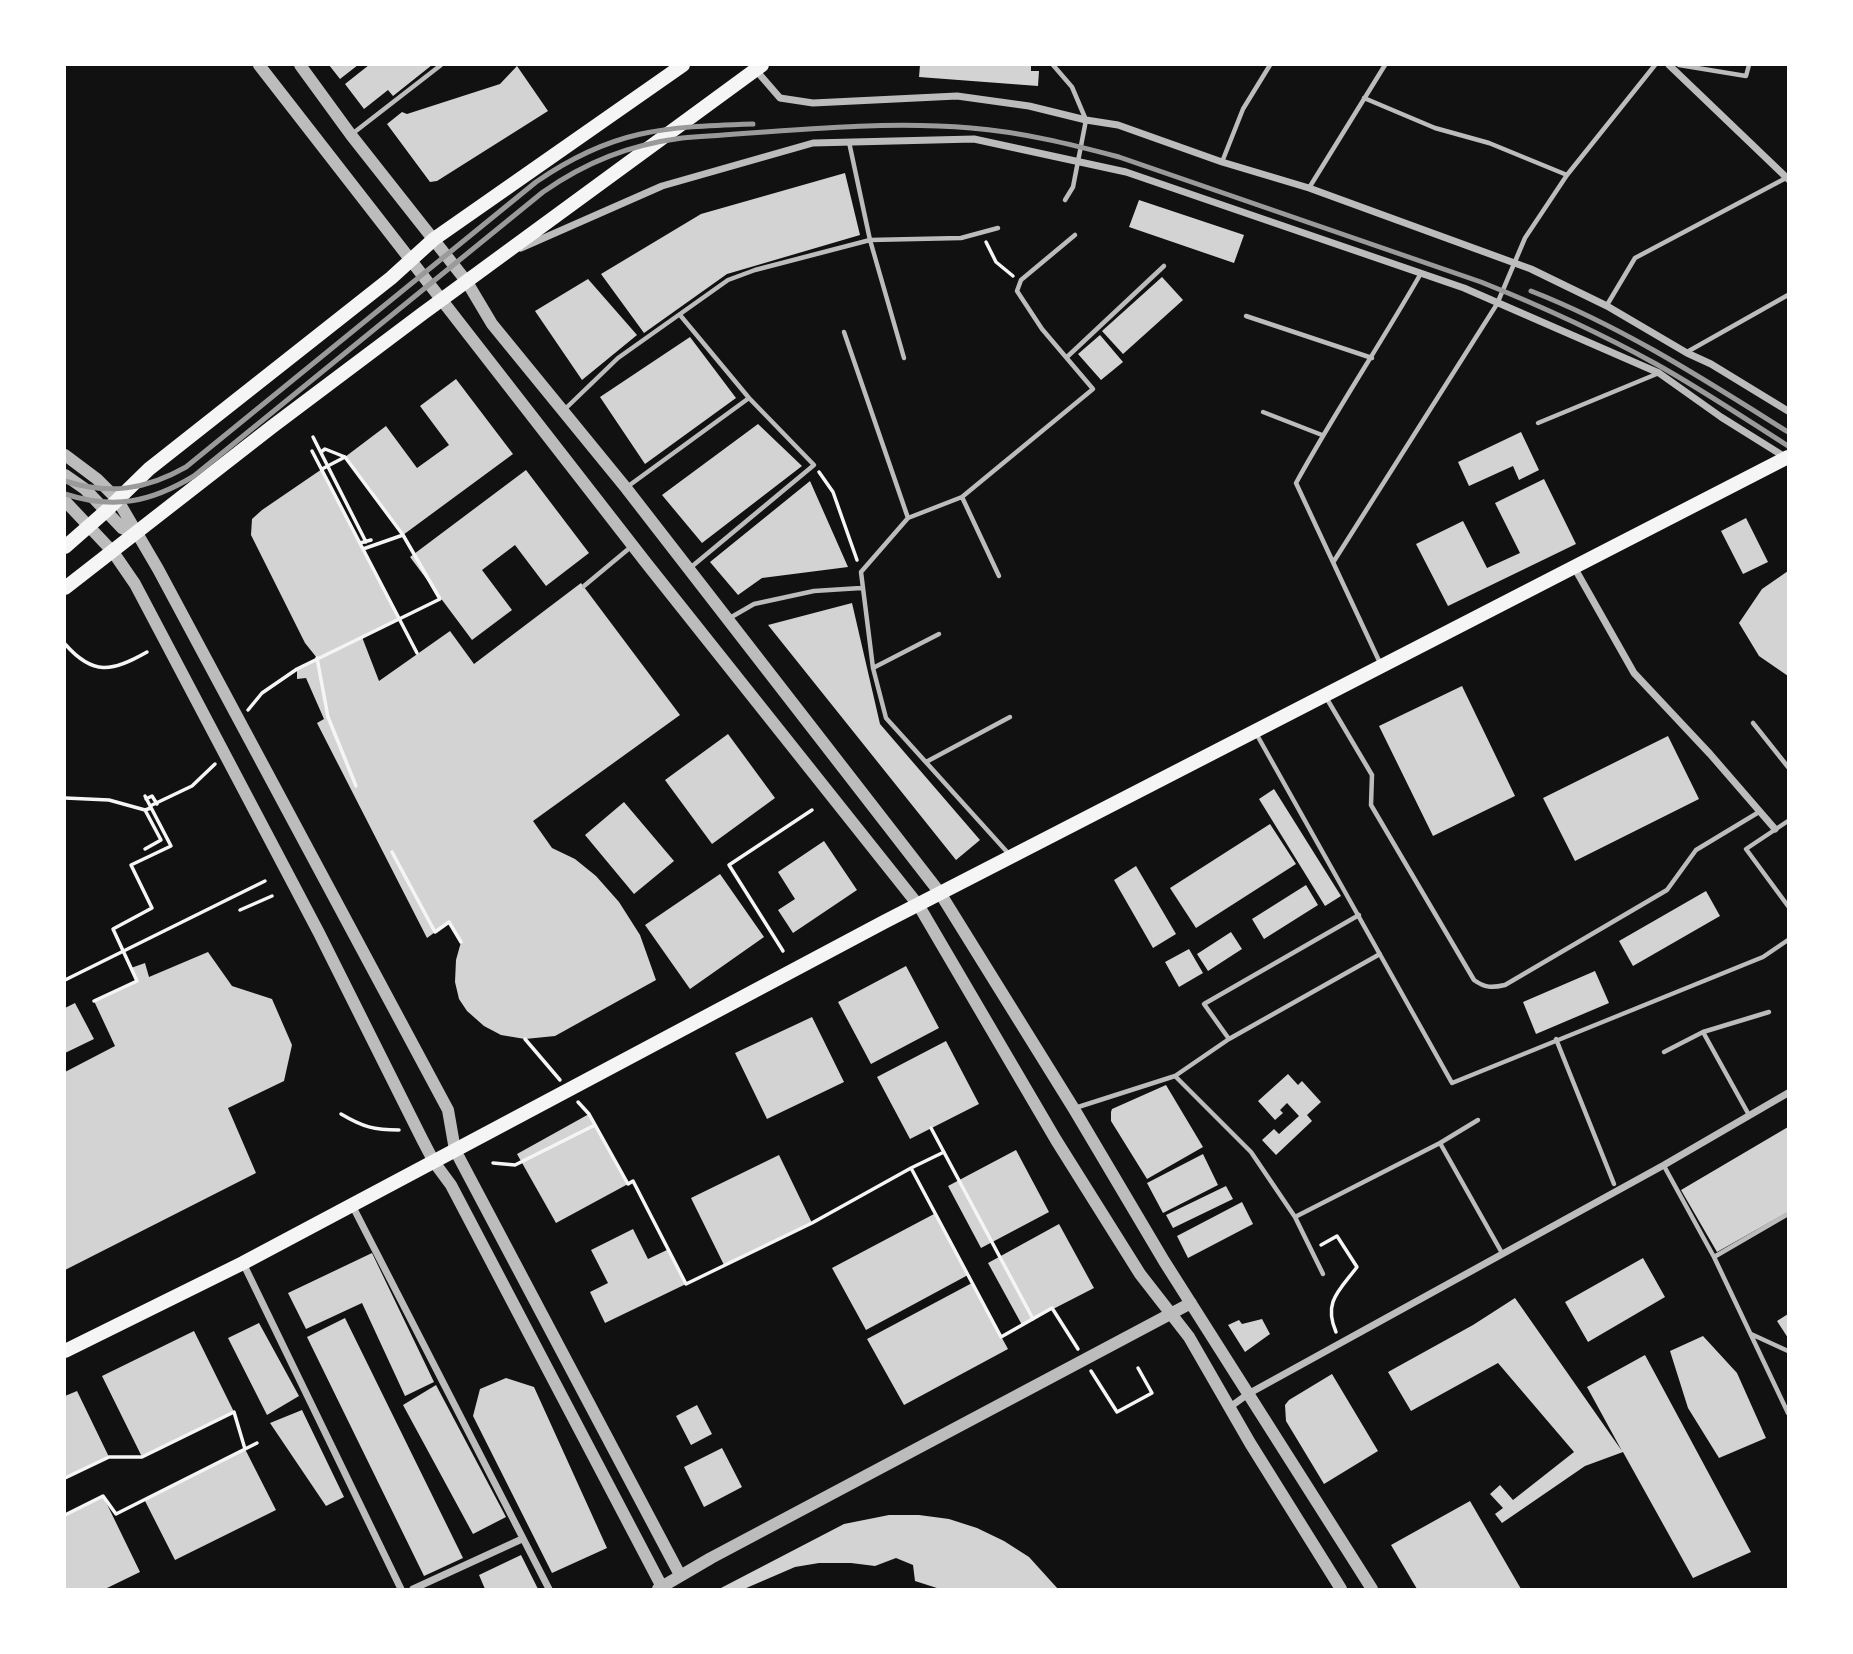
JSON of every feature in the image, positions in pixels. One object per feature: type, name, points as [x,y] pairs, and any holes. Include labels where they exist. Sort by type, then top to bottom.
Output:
[{"type":"main road","points":[[65,547],[149,469],[391,278],[434,239],[683,65]]},
{"type":"main road","points":[[65,589],[273,426],[757,66]]},
{"type":"main road","points":[[65,1351],[243,1263],[940,893],[1758,471],[1788,458]]},
{"type":"street","points":[[260,65],[633,546],[919,906],[1056,1140],[1140,1275],[1189,1337],[1341,1589]]},
{"type":"street","points":[[301,65],[351,135],[467,282],[492,324],[626,488],[940,893],[1074,1109],[1164,1261],[1372,1589]]},
{"type":"street","points":[[1669,65],[1787,178]]},
{"type":"street","points":[[757,66],[780,98],[813,103],[957,96],[1029,106],[1086,120],[1118,124],[1222,162],[1309,188],[1514,263],[1607,306],[1788,411]]},
{"type":"street","points":[[501,257],[662,186],[813,143],[974,139],[1126,172],[1464,288],[1659,373],[1721,417],[1788,458]]},
{"type":"street","points":[[65,455],[97,479],[117,499],[136,533],[448,1110],[455,1150],[680,1575]]},
{"type":"street","points":[[65,475],[85,489],[122,528],[136,533]]},
{"type":"street","points":[[65,500],[113,552],[135,584],[319,933],[434,1162],[451,1185],[660,1588],[1191,1303]]},
{"type":"street","points":[[1573,567],[1634,673],[1775,829]]},
{"type":"street","points":[[1230,1407],[1248,1394],[1664,1165],[1788,1093]]},
{"type":"street","points":[[352,1205],[549,1589]]},
{"type":"street","points":[[243,1263],[401,1589]]},
{"type":"street","points":[[413,1589],[522,1539]]},
{"type":"lane","points":[[351,135],[441,65]]},
{"type":"lane","points":[[1053,65],[1072,87],[1086,120],[1073,187],[1065,200]]},
{"type":"lane","points":[[1222,162],[1243,109],[1270,65]]},
{"type":"lane","points":[[1309,188],[1385,65]]},
{"type":"lane","points":[[1334,561],[1497,304],[1525,238],[1567,175],[1655,65]]},
{"type":"lane","points":[[1679,65],[1746,76],[1749,65]]},
{"type":"lane","points":[[1364,98],[1435,128],[1489,143],[1567,175]]},
{"type":"lane","points":[[849,142],[870,240],[904,358]]},
{"type":"lane","points":[[1607,306],[1635,258],[1787,178]]},
{"type":"lane","points":[[564,411],[618,358],[729,279],[870,240],[961,237],[998,228]]},
{"type":"lane","points":[[1011,857],[886,718],[873,668],[861,572],[908,518],[962,498],[1093,389],[1042,329],[1017,291],[1021,280],[1075,235]]},
{"type":"lane","points":[[1067,357],[1164,266]]},
{"type":"lane","points":[[1381,666],[1296,483],[1322,435],[1372,358],[1420,275]]},
{"type":"lane","points":[[1687,353],[1788,295]]},
{"type":"lane","points":[[680,315],[748,398],[814,465],[689,569]]},
{"type":"lane","points":[[1246,316],[1372,358]]},
{"type":"lane","points":[[844,332],[908,518]]},
{"type":"lane","points":[[1538,423],[1659,373]]},
{"type":"lane","points":[[626,488],[748,398]]},
{"type":"lane","points":[[1263,412],[1322,435]]},
{"type":"lane","points":[[962,498],[999,576]]},
{"type":"lane","points":[[584,586],[633,546]]},
{"type":"lane","points":[[728,620],[754,604],[814,590],[861,588]]},
{"type":"lane","points":[[873,668],[940,634]]},
{"type":"lane","points":[[1325,695],[1372,775],[1371,805],[1474,980],[1483,986],[1493,988],[1505,985],[1667,890],[1696,850],[1759,812]]},
{"type":"lane","points":[[926,762],[1010,717]]},
{"type":"lane","points":[[1753,723],[1788,767]]},
{"type":"lane","points":[[1255,731],[1452,1083],[1763,957],[1788,940]]},
{"type":"lane","points":[[1788,821],[1746,849],[1788,906]]},
{"type":"lane","points":[[1229,1039],[1204,1004],[1359,915]]},
{"type":"lane","points":[[1074,1109],[1175,1076],[1229,1039],[1380,954]]},
{"type":"lane","points":[[1664,1052],[1703,1032],[1769,1012]]},
{"type":"lane","points":[[1703,1032],[1749,1115]]},
{"type":"lane","points":[[1556,1040],[1614,1184]]},
{"type":"lane","points":[[1175,1076],[1251,1152],[1295,1216],[1323,1274]]},
{"type":"lane","points":[[1295,1216],[1440,1143],[1478,1120]]},
{"type":"lane","points":[[1440,1143],[1502,1253]]},
{"type":"lane","points":[[1664,1165],[1714,1257],[1788,1413]]},
{"type":"lane","points":[[1714,1257],[1788,1214]]},
{"type":"lane","points":[[1751,1333],[1788,1351]]},
{"type":"path","points":[[982,233],[996,262],[1021,280]]},
{"type":"path","points":[[313,437],[369,541],[360,543]]},
{"type":"path","points":[[315,457],[325,449],[345,457],[403,535],[440,600],[317,658],[328,717],[356,786]]},
{"type":"path","points":[[312,451],[417,653]]},
{"type":"path","points":[[322,469],[345,457]]},
{"type":"path","points":[[814,465],[832,492],[861,572]]},
{"type":"path","points":[[363,549],[403,535]]},
{"type":"path","points":[[65,644],[82,662],[98,668],[121,666],[147,652]]},
{"type":"path","points":[[65,798],[110,800],[145,810],[190,790],[212,769]]},
{"type":"path","points":[[94,1001],[137,981],[113,929],[152,908],[131,865],[171,846],[146,797],[152,796],[157,805]]},
{"type":"path","points":[[145,810],[161,840],[145,849]]},
{"type":"path","points":[[783,951],[729,865],[813,810]]},
{"type":"path","points":[[392,852],[435,933],[449,922],[461,942]]},
{"type":"path","points":[[65,980],[265,881]]},
{"type":"path","points":[[240,911],[272,896]]},
{"type":"path","points":[[341,1115],[375,1130],[399,1130]]},
{"type":"path","points":[[589,1115],[628,1184],[633,1181],[686,1284],[813,1223],[944,1152]]},
{"type":"path","points":[[493,1163],[515,1165],[595,1125]]},
{"type":"path","points":[[931,1128],[1033,1319]]},
{"type":"path","points":[[911,1168],[1001,1337],[1052,1308]]},
{"type":"path","points":[[1311,1251],[1337,1237],[1357,1267],[1331,1302],[1330,1317],[1341,1343]]},
{"type":"path","points":[[1117,1412],[1152,1393],[1138,1368]]},
{"type":"path","points":[[65,1478],[109,1457],[142,1457],[234,1412],[245,1449]]},
{"type":"path","points":[[65,1515],[103,1496],[116,1514],[257,1443]]},
{"type":"building","points":[[329,65],[358,65],[340,79]]},
{"type":"building","points":[[369,65],[432,65],[393,96],[388,90],[364,109],[345,84]]},
{"type":"building","points":[[920,65],[1031,65],[1031,71],[1039,71],[1038,86],[919,77]]},
{"type":"building","points":[[517,66],[548,111],[437,181],[430,182],[387,124],[402,112],[407,114],[500,84]]},
{"type":"building","points":[[845,173],[860,235],[727,274],[644,333],[601,274],[701,214]]},
{"type":"building","points":[[1139,200],[1244,235],[1234,263],[1129,227]]},
{"type":"building","points":[[1162,277],[1183,300],[1123,354],[1102,331]]},
{"type":"building","points":[[588,279],[637,335],[582,380],[535,311]]},
{"type":"building","points":[[1100,335],[1123,362],[1101,380],[1078,354]]},
{"type":"building","points":[[690,337],[736,398],[645,464],[600,397]]},
{"type":"building","points":[[456,379],[513,454],[403,535],[345,457],[386,426],[417,468],[449,445],[420,406]]},
{"type":"building","points":[[758,424],[802,466],[702,543],[662,495]]},
{"type":"building","points":[[1521,432],[1539,470],[1519,480],[1513,466],[1469,486],[1458,462]]},
{"type":"building","points":[[322,469],[399,618],[362,637],[379,681],[450,631],[474,664],[581,583],[680,715],[533,821],[552,848],[575,859],[596,876],[619,902],[640,935],[656,980],[555,1036],[525,1039],[501,1035],[484,1026],[467,1011],[459,999],[455,982],[456,960],[461,942],[449,922],[427,938],[317,723],[324,719],[306,678],[297,679],[297,669],[317,658],[305,643],[251,535],[252,519]]},
{"type":"building","points":[[526,470],[589,553],[546,586],[515,545],[482,570],[512,610],[472,640],[410,557]]},
{"type":"building","points":[[1544,479],[1576,544],[1448,606],[1416,544],[1463,521],[1487,568],[1520,553],[1495,503]]},
{"type":"building","points":[[810,481],[848,567],[762,578],[738,595],[710,562]]},
{"type":"building","points":[[1746,518],[1768,562],[1743,574],[1721,531]]},
{"type":"building","points":[[1788,571],[1788,676],[1759,656],[1739,623],[1762,589]]},
{"type":"building","points":[[852,603],[880,724],[980,840],[956,860],[768,625]]},
{"type":"building","points":[[1462,686],[1515,796],[1433,836],[1379,726]]},
{"type":"building","points":[[728,734],[775,798],[712,844],[665,780]]},
{"type":"building","points":[[1668,736],[1699,799],[1575,861],[1543,798]]},
{"type":"building","points":[[1274,789],[1341,896],[1325,906],[1259,799]]},
{"type":"building","points":[[624,802],[674,861],[634,894],[585,835]]},
{"type":"building","points":[[1270,824],[1296,864],[1196,928],[1170,888]]},
{"type":"building","points":[[824,841],[857,890],[793,933],[778,910],[795,899],[778,872]]},
{"type":"building","points":[[1136,866],[1176,934],[1153,948],[1114,880]]},
{"type":"building","points":[[720,874],[764,937],[690,989],[645,925]]},
{"type":"building","points":[[1306,885],[1318,905],[1264,939],[1252,919]]},
{"type":"building","points":[[1706,891],[1720,916],[1633,966],[1619,941]]},
{"type":"building","points":[[1231,932],[1242,949],[1208,971],[1197,954]]},
{"type":"building","points":[[1189,949],[1203,973],[1179,987],[1165,962]]},
{"type":"building","points":[[208,952],[232,986],[272,999],[292,1045],[284,1081],[228,1108],[256,1173],[65,1270],[65,1072],[115,1046],[94,1001],[137,981],[131,968],[145,963],[149,977]]},
{"type":"building","points":[[906,966],[939,1028],[871,1064],[838,1002]]},
{"type":"building","points":[[1595,971],[1609,1003],[1536,1034],[1523,1002]]},
{"type":"building","points":[[75,1003],[94,1039],[65,1053],[65,1008]]},
{"type":"building","points":[[812,1017],[844,1082],[767,1119],[735,1053]]},
{"type":"building","points":[[946,1041],[979,1104],[910,1139],[877,1077]]},
{"type":"building","points":[[1288,1074],[1298,1085],[1302,1081],[1321,1102],[1307,1115],[1312,1121],[1276,1155],[1262,1140],[1274,1129],[1279,1134],[1299,1116],[1287,1103],[1280,1110],[1283,1113],[1275,1120],[1258,1101]]},
{"type":"building","points":[[1166,1085],[1203,1147],[1147,1179],[1111,1121],[1111,1112],[1112,1109]]},
{"type":"building","points":[[589,1114],[628,1184],[556,1223],[517,1154]]},
{"type":"building","points":[[1788,1127],[1788,1212],[1717,1252],[1681,1190]]},
{"type":"building","points":[[1016,1150],[1049,1212],[981,1248],[948,1186]]},
{"type":"building","points":[[1203,1154],[1218,1185],[1163,1213],[1147,1183]]},
{"type":"building","points":[[779,1155],[812,1223],[724,1265],[691,1198]]},
{"type":"building","points":[[1226,1186],[1233,1199],[1173,1228],[1166,1215]]},
{"type":"building","points":[[1242,1202],[1253,1224],[1188,1258],[1177,1236]]},
{"type":"building","points":[[934,1214],[968,1275],[866,1330],[832,1268]]},
{"type":"building","points":[[1059,1224],[1094,1288],[1022,1325],[988,1263]]},
{"type":"building","points":[[633,1229],[648,1259],[669,1249],[686,1284],[605,1323],[590,1292],[608,1283],[591,1250]]},
{"type":"building","points":[[372,1253],[434,1382],[405,1396],[362,1303],[306,1329],[288,1293]]},
{"type":"building","points":[[1643,1258],[1665,1297],[1588,1342],[1565,1302]]},
{"type":"building","points":[[972,1283],[1008,1349],[904,1405],[867,1339]]},
{"type":"building","points":[[1515,1298],[1622,1451],[1587,1387],[1645,1355],[1751,1552],[1693,1578],[1623,1452],[1585,1466],[1502,1523],[1495,1514],[1503,1508],[1490,1494],[1500,1485],[1513,1500],[1574,1452],[1498,1363],[1411,1411],[1388,1372],[1473,1325]]},
{"type":"building","points":[[1788,1314],[1788,1338],[1777,1321]]},
{"type":"building","points":[[345,1318],[463,1558],[424,1576],[307,1337]]},
{"type":"building","points":[[1262,1319],[1270,1334],[1245,1352],[1228,1325],[1239,1320],[1242,1324]]},
{"type":"building","points":[[259,1323],[299,1396],[267,1415],[228,1338]]},
{"type":"building","points":[[194,1331],[234,1412],[142,1457],[102,1376]]},
{"type":"building","points":[[1703,1336],[1737,1373],[1766,1438],[1719,1458],[1688,1408],[1670,1351]]},
{"type":"building","points":[[1332,1374],[1378,1451],[1324,1484],[1286,1421],[1285,1405]]},
{"type":"building","points":[[506,1378],[534,1387],[607,1548],[552,1573],[473,1416],[480,1389]]},
{"type":"building","points":[[436,1385],[506,1517],[473,1534],[403,1405]]},
{"type":"building","points":[[77,1391],[109,1457],[65,1478],[65,1396]]},
{"type":"building","points":[[697,1405],[712,1434],[691,1445],[676,1416]]},
{"type":"building","points":[[302,1410],[344,1497],[326,1506],[270,1423]]},
{"type":"building","points":[[722,1448],[742,1487],[704,1507],[684,1467]]},
{"type":"building","points":[[245,1449],[276,1510],[175,1560],[144,1499]]},
{"type":"building","points":[[103,1496],[140,1572],[105,1589],[65,1589],[65,1515]]},
{"type":"building","points":[[1470,1501],[1521,1589],[1417,1589],[1391,1545]]},
{"type":"building","points":[[889,1515],[949,1519],[977,1528],[1029,1557],[1058,1589],[940,1589],[915,1581],[913,1565],[896,1558],[875,1566],[819,1563],[795,1567],[744,1589],[719,1589],[844,1524]]},
{"type":"building","points":[[521,1555],[538,1589],[485,1589],[479,1575]]},
{"type":"railway","points":[[65,481],[96,488],[127,488],[156,481],[186,467],[536,182],[564,164],[615,141],[640,134],[692,127],[753,124]]},
{"type":"railway","points":[[65,494],[100,502],[132,501],[163,492],[194,476],[543,192],[575,172],[609,156],[644,145],[682,138],[863,126],[935,126],[990,130],[1101,152],[1481,282],[1570,320],[1635,353],[1689,383],[1788,446]]},
{"type":"railway","points":[[1531,291],[1631,338],[1788,432]]}]
